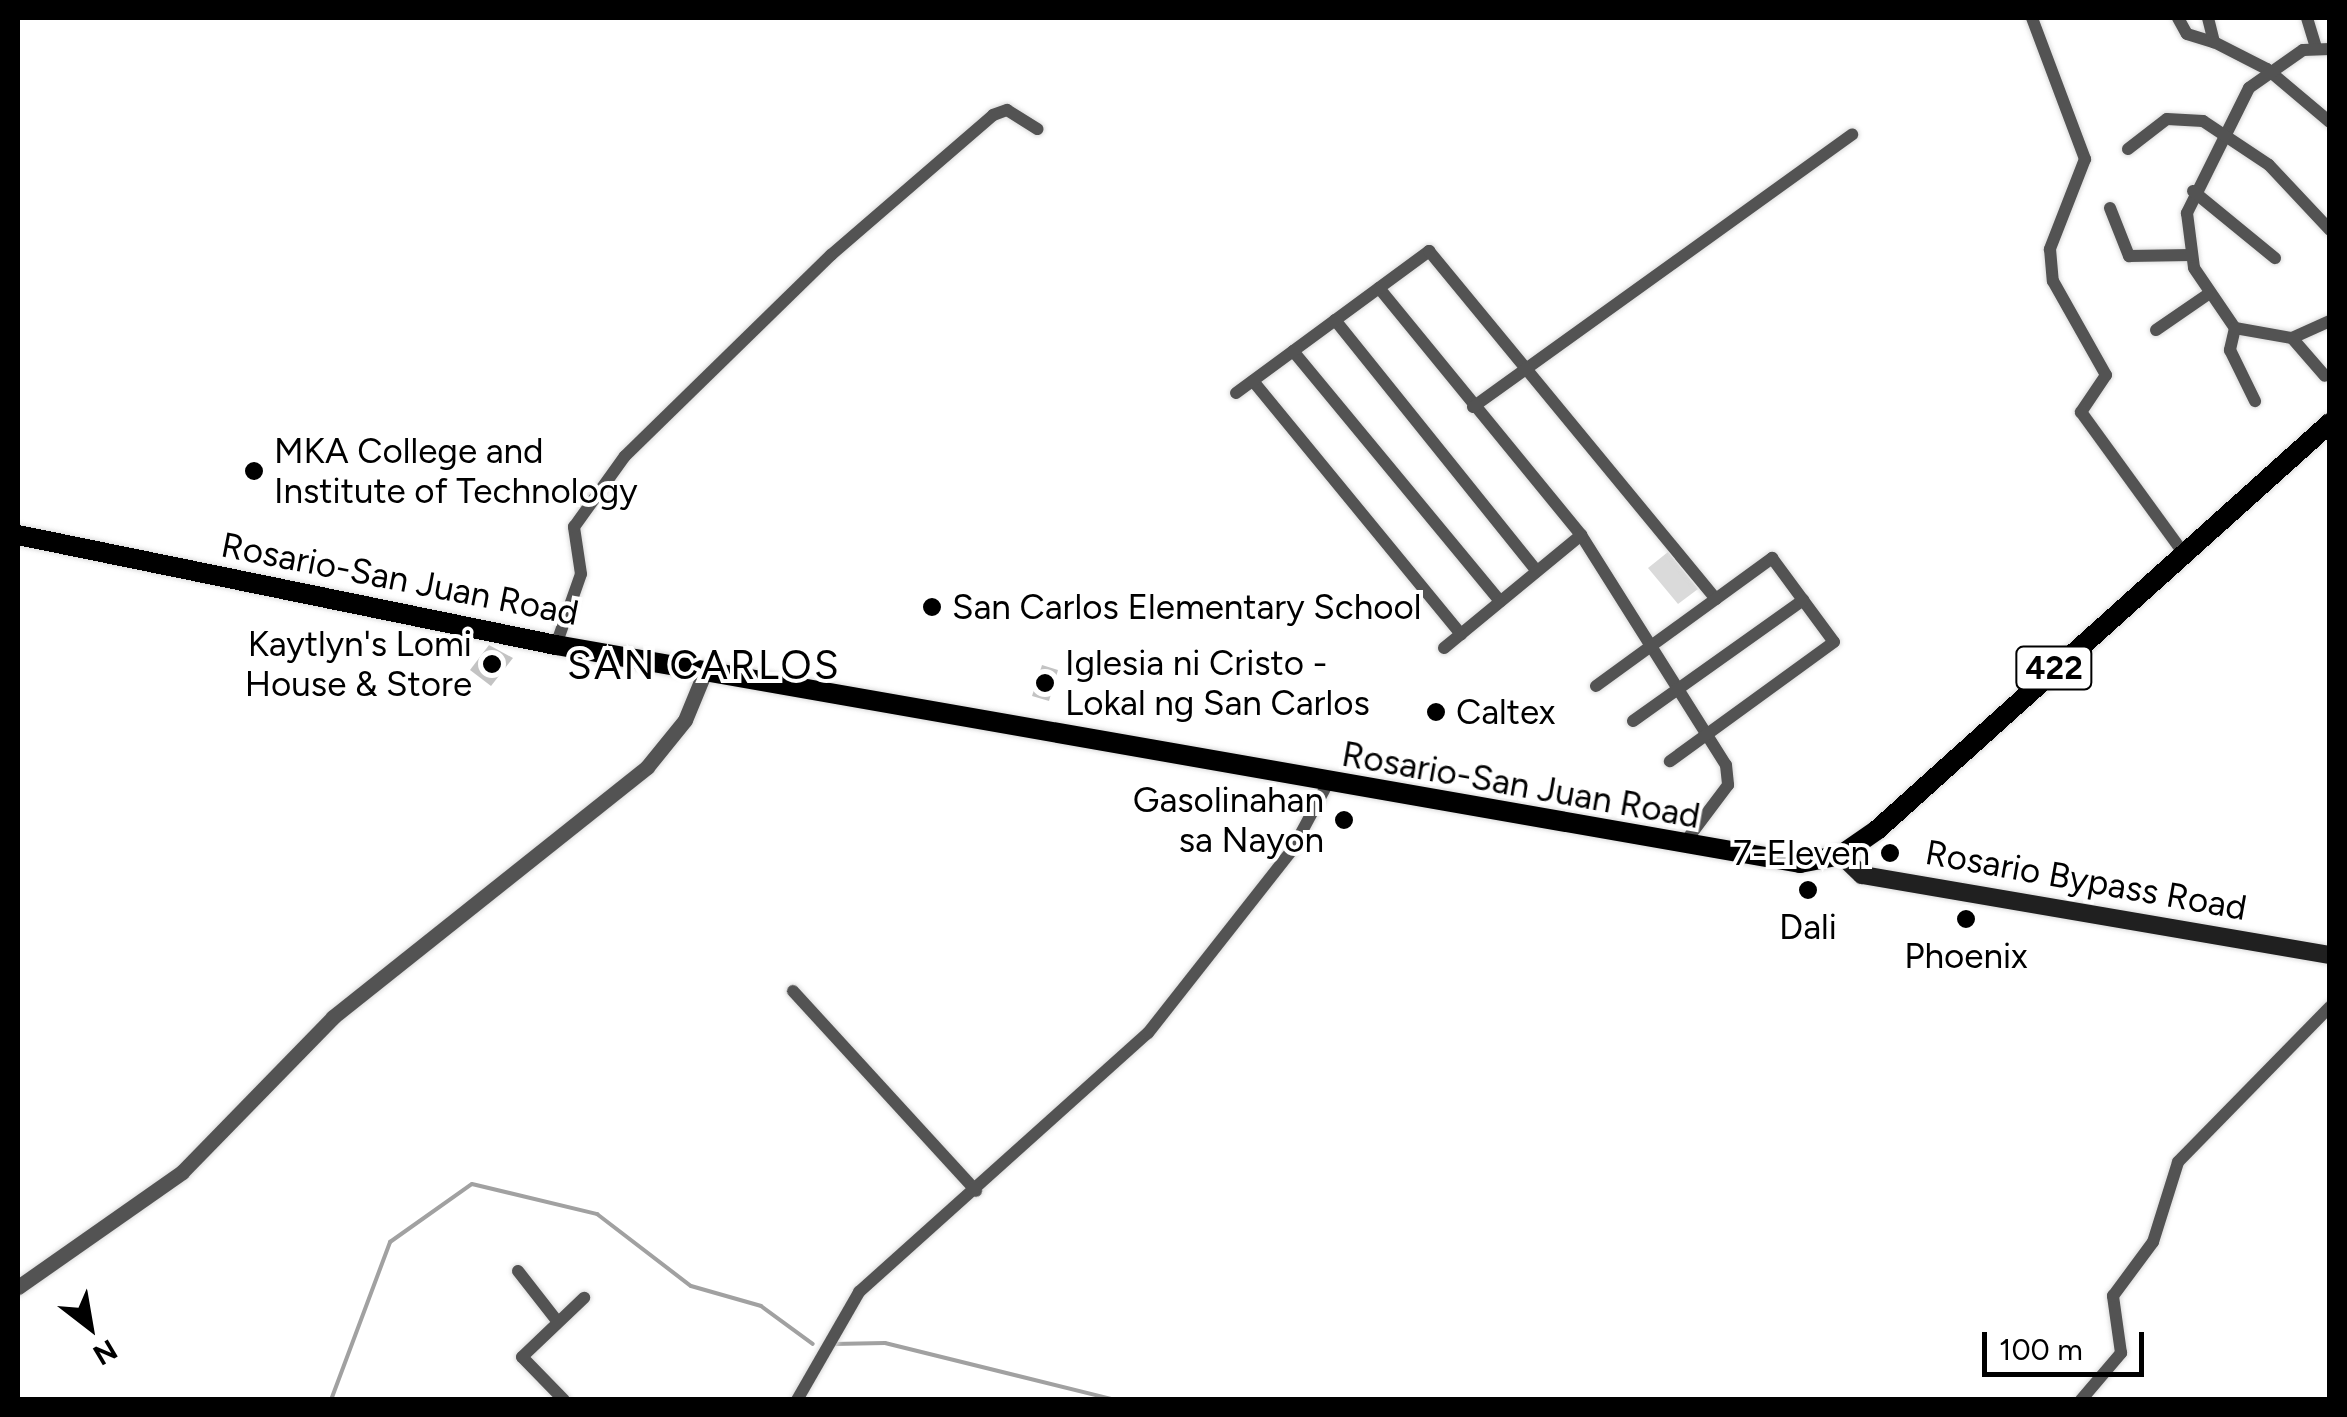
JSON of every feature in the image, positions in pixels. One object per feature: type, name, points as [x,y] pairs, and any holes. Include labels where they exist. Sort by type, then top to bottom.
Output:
[{"type":"main road","name":"422","points":[[1841,855],[2330,423]]},
{"type":"main road","name":"Rosario-San Juan Road","points":[[18,534],[556,645],[1682,848],[1800,864],[1841,855]]},
{"type":"main road","name":"Rosario Bypass Road","points":[[1841,855],[1862,875],[2330,955]]},
{"type":"street","points":[[2032,18],[2085,159],[2050,249],[2053,281],[2106,376],[2081,412],[2182,550]]},
{"type":"street","points":[[2178,18],[2187,34],[2214,42],[2267,68],[2330,122]]},
{"type":"street","points":[[2208,18],[2214,42]]},
{"type":"street","points":[[2307,18],[2322,48],[2267,68],[2193,191],[2192,256],[2207,295],[2235,328],[2292,338],[2330,322]]},
{"type":"street","points":[[556,645],[581,574],[574,527],[625,456],[831,255],[993,115],[1007,110],[1038,129]]},
{"type":"street","points":[[2128,149],[2167,119],[2226,133],[2330,230]]},
{"type":"street","points":[[1472,406],[1524,366],[1562,349],[1852,135]]},
{"type":"street","points":[[2193,191],[2275,258]]},
{"type":"street","points":[[2110,208],[2129,256],[2192,256]]},
{"type":"street","points":[[1236,393],[1429,251],[1716,599]]},
{"type":"street","points":[[1379,288],[1580,535],[1706,734],[1728,785],[1682,848]]},
{"type":"street","points":[[2156,330],[2207,295]]},
{"type":"street","points":[[1335,320],[1537,571]]},
{"type":"street","points":[[2235,328],[2230,350],[2255,400]]},
{"type":"street","points":[[2292,338],[2325,376]]},
{"type":"street","points":[[1293,351],[1500,602]]},
{"type":"street","points":[[1252,381],[1461,634]]},
{"type":"street","points":[[1444,648],[1580,535]]},
{"type":"street","points":[[1596,686],[1772,558],[1834,642],[1670,761]]},
{"type":"street","points":[[1634,721],[1803,600]]},
{"type":"street","points":[[18,1287],[182,1172],[333,1017],[647,766],[685,720],[706,669]]},
{"type":"street","points":[[814,1400],[799,1395],[859,1292],[1148,1034],[1292,850],[1328,783]]},
{"type":"street","points":[[793,991],[976,1191]]},
{"type":"street","points":[[2080,1400],[2121,1353],[2114,1296],[2154,1242],[2178,1162],[2330,1007]]},
{"type":"street","points":[[518,1271],[557,1321]]},
{"type":"street","points":[[564,1400],[522,1357],[584,1298]]},
{"type":"shaded area","points":[[1668,552],[1698,589],[1678,604],[1648,568]]},
{"type":"building","name":"Kaytlyn's Lomi House & Store","points":[[489,645],[513,658],[491,686],[470,670]]},
{"type":"building","name":"Iglesia ni Cristo - Lokal ng San Carlos","points":[[1042,665],[1058,670],[1049,701],[1032,696]]},
{"type":"waterway","points":[[331,1400],[390,1242],[472,1184],[597,1214],[691,1286],[761,1306],[813,1344]]},
{"type":"waterway","points":[[833,1344],[885,1343],[1116,1400]]},
{"type":"place","name":"MKA College and Institute of Technology","points":[[254,471]]},
{"type":"place","name":"San Carlos Elementary School","points":[[932,607]]},
{"type":"place","name":"Kaytlyn's Lomi House & Store","points":[[492,664]]},
{"type":"place","name":"Iglesia ni Cristo - Lokal ng San Carlos","points":[[1045,683]]},
{"type":"place","name":"Caltex","points":[[1436,712]]},
{"type":"place","name":"Gasolinahan sa Nayon","points":[[1344,820]]},
{"type":"place","name":"7-Eleven","points":[[1890,853]]},
{"type":"place","name":"Dali","points":[[1808,890]]},
{"type":"place","name":"Phoenix","points":[[1966,919]]},
{"type":"district","name":"SAN CARLOS","points":[[704,665]]}]
